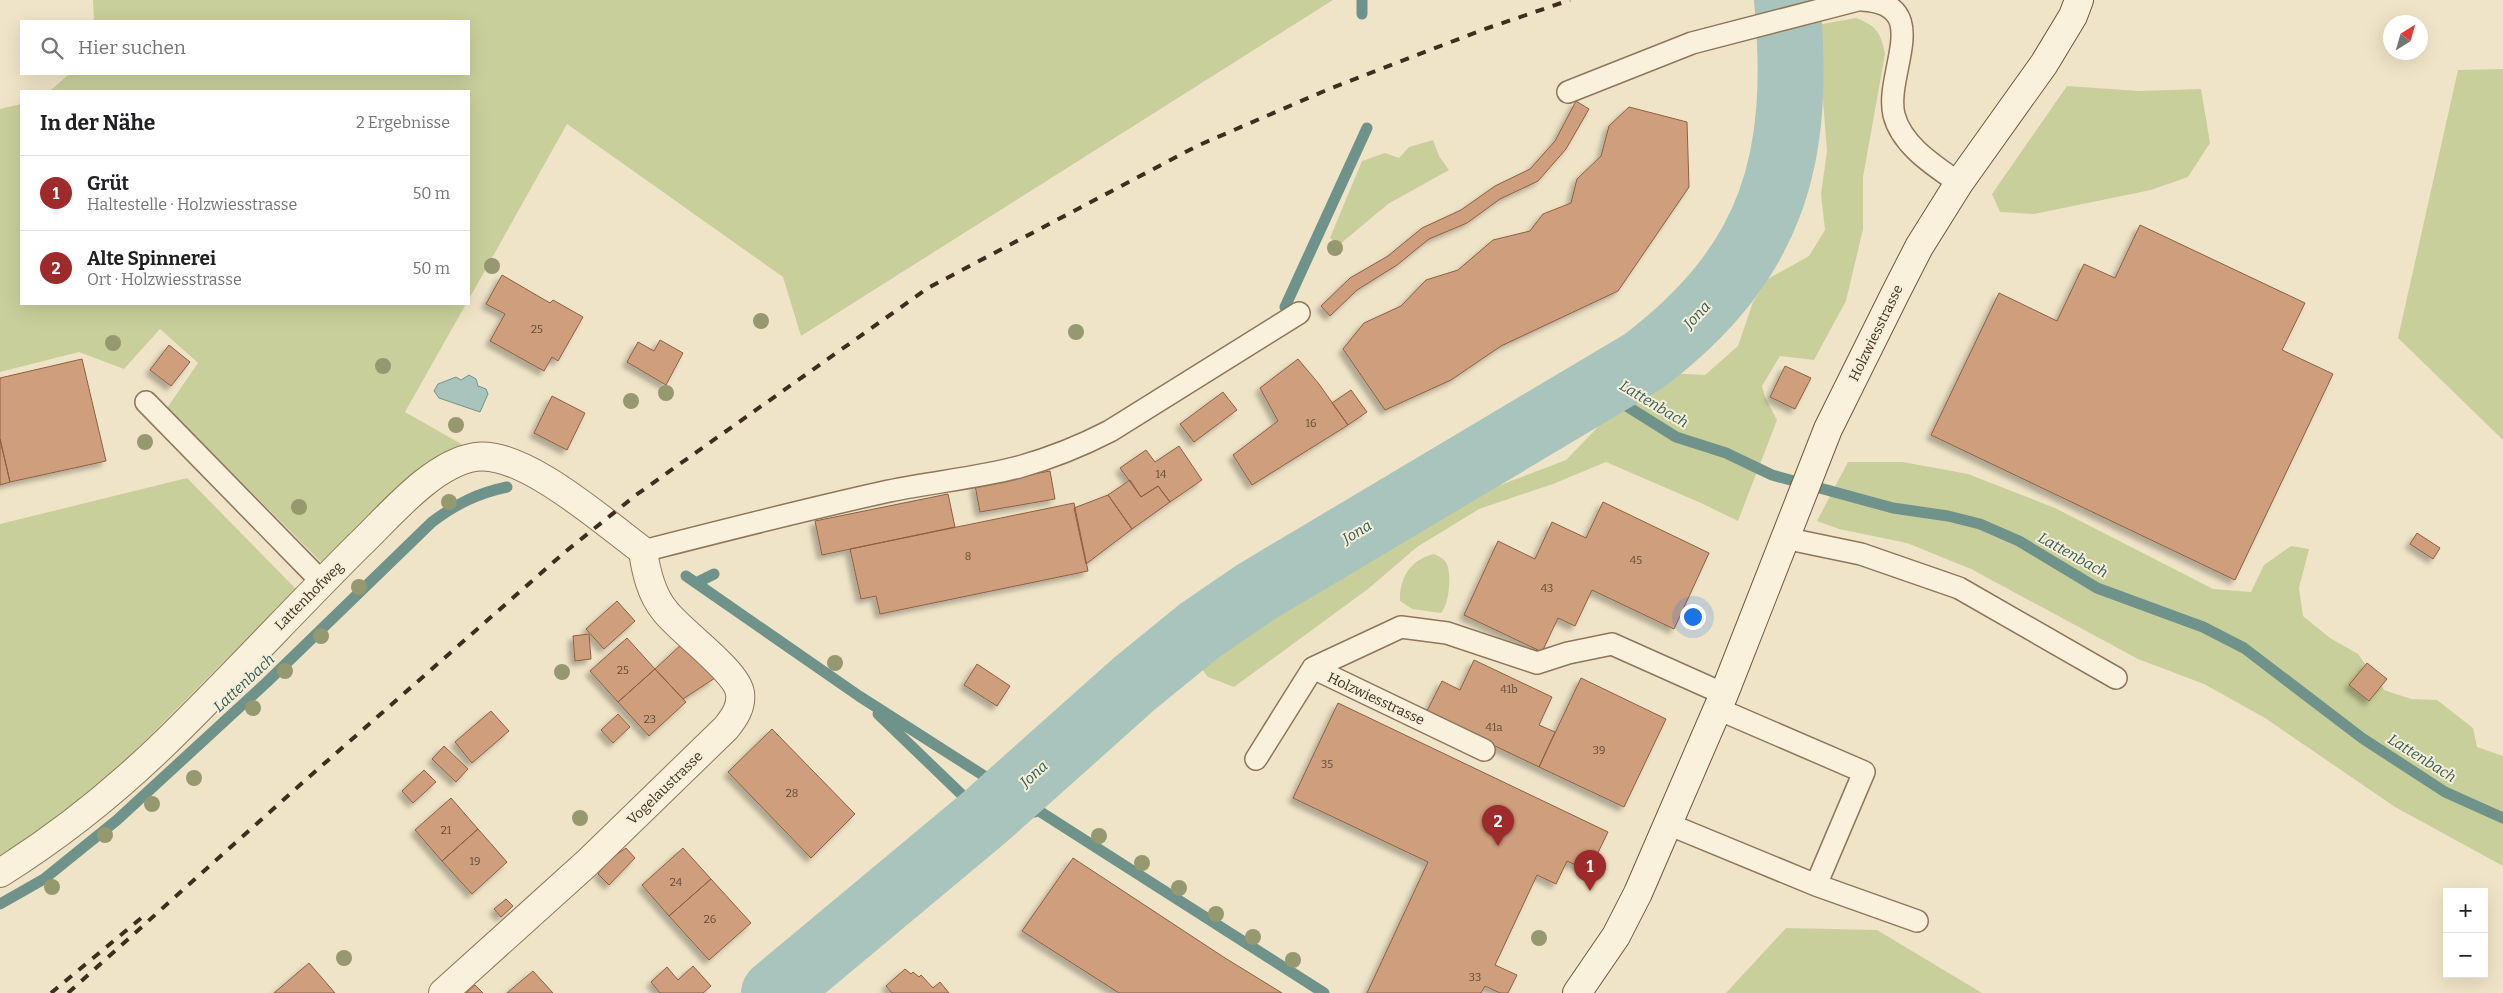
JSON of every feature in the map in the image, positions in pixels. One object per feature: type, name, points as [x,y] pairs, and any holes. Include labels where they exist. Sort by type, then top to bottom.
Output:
[{"type":"street","name":"Holzwiesstrasse","points":[[1578,993],[1616,936],[1638,893],[1721,701],[1828,429],[1919,247],[1959,183],[2044,64],[2073,16],[2079,0]]},
{"type":"street","name":"Lattenhofweg","points":[[0,873],[39,849],[76,822],[169,740],[322,582],[424,483],[456,463],[475,456],[506,459],[525,467],[643,551]]},
{"type":"street","name":"Vogelaustrasse","points":[[443,993],[587,863],[726,728],[735,717],[740,705],[737,683],[665,611],[651,585],[643,551]]},
{"type":"lane","points":[[1568,92],[1664,53],[1713,37],[1858,0]]},
{"type":"lane","points":[[1862,0],[1885,5],[1897,13],[1902,24],[1903,42],[1892,88],[1894,115],[1900,129],[1908,141],[1920,152],[1959,183]]},
{"type":"lane","points":[[643,551],[775,517],[891,491],[1018,467],[1049,458],[1110,431],[1299,313]]},
{"type":"lane","points":[[146,402],[322,582]]},
{"type":"lane","points":[[1785,535],[1861,554],[1959,588],[2116,678]]},
{"type":"lane","name":"Holzwiesstrasse","points":[[1313,668],[1401,627],[1448,634],[1537,664],[1568,653],[1612,644],[1721,701]]},
{"type":"lane","points":[[1256,759],[1313,668]]},
{"type":"lane","name":"Holzwiesstrasse","points":[[1313,668],[1484,750]]},
{"type":"lane","points":[[1721,701],[1864,772],[1816,885]]},
{"type":"lane","points":[[1668,824],[1816,885],[1917,921]]},
{"type":"green space","points":[[93,0],[1333,0],[801,336],[783,277],[567,124],[470,297],[470,90],[51,90],[68,75],[470,75],[470,20],[94,20]]},
{"type":"green space","points":[[1856,18],[1869,24],[1877,31],[1880,35],[1885,54],[1863,177],[1863,229],[1846,301],[1814,360],[1780,356],[1762,386],[1765,397],[1777,420],[1738,521],[1606,462],[1553,484],[1479,509],[1417,547],[1368,589],[1234,687],[1208,677],[1201,668],[1211,654],[1250,624],[1396,532],[1474,495],[1566,460],[1624,400],[1667,373],[1705,375],[1738,346],[1753,302],[1768,279],[1809,256],[1825,230],[1821,194],[1827,151],[1817,25]]},
{"type":"green space","points":[[2503,69],[2503,440],[2398,338],[2458,70]]},
{"type":"green space","points":[[2067,86],[2139,91],[2201,89],[2210,143],[2188,177],[2151,190],[2034,214],[2000,212],[1992,194]]},
{"type":"green space","points":[[20,104],[20,305],[465,305],[405,412],[463,445],[414,474],[325,566],[167,408],[198,363],[160,329],[124,369],[79,352],[0,372],[0,109]]},
{"type":"green space","points":[[1433,140],[1439,156],[1449,170],[1388,204],[1339,245],[1330,238],[1362,161],[1385,153],[1399,158],[1409,147]]},
{"type":"green space","points":[[1848,462],[1903,462],[1968,474],[2055,508],[2213,589],[2251,592],[2264,565],[2291,546],[2309,549],[2299,588],[2303,616],[2330,638],[2358,654],[2384,690],[2411,699],[2437,700],[2473,728],[2477,747],[2503,756],[2503,866],[2395,807],[2265,718],[2204,684],[2138,659],[1971,569],[1907,543],[1839,529],[1817,521]]},
{"type":"green space","points":[[187,478],[296,589],[133,753],[92,791],[52,822],[0,855],[0,524]]},
{"type":"green space","points":[[1434,554],[1444,560],[1449,572],[1448,598],[1441,613],[1412,609],[1400,601],[1404,577],[1408,571],[1419,560]]},
{"type":"green space","points":[[1786,928],[1877,930],[1982,993],[1726,993]]},
{"type":"water","points":[[469,375],[476,379],[478,386],[486,389],[488,394],[480,412],[439,398],[434,391],[438,384],[456,377],[461,380]]},
{"type":"building","points":[[1576,101],[1589,109],[1566,149],[1538,181],[1500,199],[1467,223],[1429,239],[1397,265],[1357,290],[1330,316],[1321,306],[1350,278],[1388,256],[1422,228],[1461,210],[1495,186],[1530,169],[1555,141]]},
{"type":"building","points":[[1629,107],[1687,122],[1689,187],[1618,291],[1501,346],[1451,380],[1385,410],[1343,349],[1364,323],[1401,306],[1426,280],[1458,270],[1493,240],[1530,231],[1543,214],[1571,203],[1577,179],[1601,156],[1609,126]]},
{"type":"building","points":[[2140,225],[2305,303],[2282,350],[2333,374],[2235,580],[1931,435],[1999,293],[2057,321],[2084,264],[2115,278]]},
{"type":"building","points":[[502,275],[550,303],[553,300],[583,317],[558,361],[552,357],[544,371],[490,341],[505,314],[486,304]]},
{"type":"building","points":[[660,340],[683,353],[666,385],[627,362],[638,342],[654,351]]},
{"type":"building","points":[[169,345],[190,362],[171,386],[150,370]]},
{"type":"building","points":[[82,359],[106,461],[10,482],[0,439],[0,378]]},
{"type":"building","points":[[1298,359],[1319,384],[1348,425],[1252,485],[1233,455],[1278,421],[1260,388]]},
{"type":"building","points":[[1785,366],[1811,378],[1795,409],[1770,397]]},
{"type":"building","points":[[1351,390],[1367,412],[1348,425],[1332,403]]},
{"type":"building","points":[[1223,392],[1237,410],[1194,442],[1180,424]]},
{"type":"building","points":[[552,396],[585,413],[567,450],[534,433]]},
{"type":"building","points":[[0,439],[10,482],[0,485]]},
{"type":"building","points":[[1179,446],[1202,480],[1170,502],[1158,486],[1141,497],[1120,468],[1146,450],[1155,462]]},
{"type":"building","points":[[1050,471],[1055,499],[980,512],[975,485]]},
{"type":"building","points":[[1130,480],[1141,497],[1158,486],[1170,502],[1132,529],[1108,495]]},
{"type":"building","points":[[948,494],[955,527],[822,555],[815,521]]},
{"type":"building","points":[[1108,495],[1132,529],[1086,564],[1074,508]]},
{"type":"building","points":[[1603,502],[1709,553],[1674,629],[1592,590],[1575,626],[1558,618],[1542,652],[1464,615],[1498,541],[1535,559],[1552,522],[1586,538]]},
{"type":"building","points":[[1074,503],[1088,571],[880,614],[876,596],[861,599],[850,549]]},
{"type":"building","points":[[2417,533],[2440,548],[2433,559],[2410,544]]},
{"type":"building","points":[[617,601],[635,621],[604,649],[586,629]]},
{"type":"building","points":[[589,634],[591,659],[575,661],[573,636]]},
{"type":"building","points":[[627,638],[655,669],[618,702],[590,671]]},
{"type":"building","points":[[684,642],[715,678],[683,699],[655,669]]},
{"type":"building","points":[[1474,660],[1552,697],[1539,725],[1555,732],[1539,767],[1426,713],[1442,681],[1460,690]]},
{"type":"building","points":[[2367,663],[2387,679],[2369,701],[2349,685]]},
{"type":"building","points":[[977,664],[1010,686],[997,706],[964,685]]},
{"type":"building","points":[[655,669],[686,702],[649,736],[618,702]]},
{"type":"building","points":[[1581,678],[1666,719],[1624,807],[1539,767]]},
{"type":"building","points":[[1338,703],[1608,832],[1589,871],[1567,861],[1556,884],[1537,875],[1495,965],[1517,975],[1508,993],[1500,993],[1485,986],[1481,993],[1367,993],[1428,862],[1293,798]]},
{"type":"building","points":[[491,711],[509,731],[472,763],[455,742]]},
{"type":"building","points":[[618,714],[630,727],[613,743],[601,730]]},
{"type":"building","points":[[772,729],[855,814],[811,858],[728,772]]},
{"type":"building","points":[[444,746],[468,769],[456,782],[432,759]]},
{"type":"building","points":[[424,770],[436,782],[413,803],[402,791]]},
{"type":"building","points":[[451,798],[478,829],[442,861],[415,830]]},
{"type":"building","points":[[478,829],[507,862],[472,894],[442,861]]},
{"type":"building","points":[[626,848],[635,858],[609,885],[598,874],[607,861]]},
{"type":"building","points":[[683,848],[711,879],[669,916],[642,885]]},
{"type":"building","points":[[1073,858],[1225,958],[1282,993],[1119,993],[1022,931]]},
{"type":"building","points":[[711,879],[751,923],[709,960],[669,916]]},
{"type":"building","points":[[506,899],[513,906],[501,917],[494,909]]},
{"type":"building","points":[[309,963],[335,993],[274,993]]},
{"type":"building","points":[[693,966],[711,986],[703,993],[660,993],[651,982],[667,967],[678,980]]},
{"type":"building","points":[[905,969],[919,977],[921,975],[933,988],[940,982],[949,993],[892,993],[886,986]]},
{"type":"building","points":[[533,971],[553,993],[507,993]]},
{"type":"building","points":[[475,985],[483,993],[466,993]]},
{"type":"waterway","points":[[1362,0],[1362,14]]},
{"type":"waterway","name":"Jona","points":[[774,993],[985,817],[1134,684],[1199,631],[1256,592],[1644,361],[1688,324],[1723,285],[1750,245],[1770,203],[1783,158],[1789,109],[1790,57],[1787,0]]},
{"type":"waterway","points":[[1285,307],[1367,128]]},
{"type":"waterway","name":"Lattenbach","points":[[1598,388],[1676,437],[1726,453],[1772,475],[1893,508],[1948,516],[1980,524],[2019,541],[2097,588],[2203,627],[2244,648],[2362,738],[2445,792],[2503,818]]},
{"type":"waterway","name":"Lattenbach","points":[[0,904],[44,879],[117,820],[267,682],[432,522],[468,500],[486,492],[507,487]]},
{"type":"waterway","points":[[696,583],[714,574]]},
{"type":"waterway","points":[[686,576],[859,696],[1324,993]]},
{"type":"waterway","points":[[878,714],[985,817]]},
{"type":"waterway","points":[[998,805],[1035,812]]},
{"type":"railway","points":[[68,993],[301,784],[565,552],[636,495],[928,288],[1197,146],[1329,89],[1482,30],[1570,0]]},
{"type":"railway","points":[[51,993],[146,914]]},
{"type":"place","name":"Alte Spinnerei","points":[[1498,846]]},
{"type":"place","name":"Grüt","points":[[1590,891]]}]
